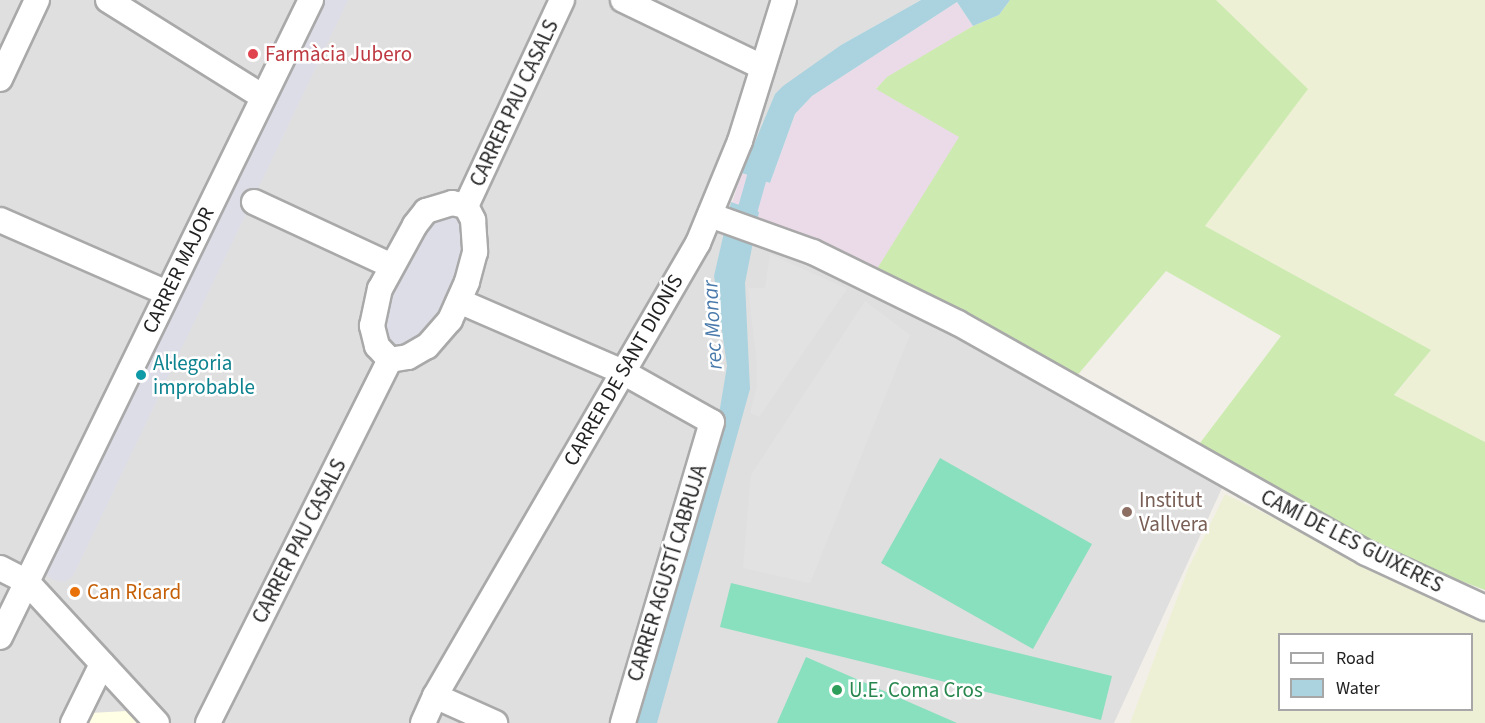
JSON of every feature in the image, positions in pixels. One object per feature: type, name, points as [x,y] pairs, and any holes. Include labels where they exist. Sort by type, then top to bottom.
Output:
[{"type":"street","points":[[0,79],[37,0]]},
{"type":"street","points":[[108,0],[263,97]]},
{"type":"street","name":"CARRER MAJOR","points":[[0,637],[311,0]]},
{"type":"street","name":"CARRER PAU CASALS","points":[[466,206],[562,0]]},
{"type":"street","points":[[623,0],[762,67]]},
{"type":"street","name":"CARRER DE SANT DIONÍS","points":[[423,723],[435,696],[621,372],[715,217],[784,0]]},
{"type":"street","points":[[254,202],[390,265]]},
{"type":"street","points":[[452,203],[466,206],[473,220],[475,252],[459,301],[450,320],[427,346],[408,357],[390,360],[377,346],[372,326],[380,289],[390,265],[426,211],[452,203]]},
{"type":"street","name":"CAMÍ DE LES GUIXERES","points":[[715,217],[813,252],[957,323],[1366,553],[1485,608]]},
{"type":"street","points":[[0,220],[167,293]]},
{"type":"street","points":[[459,301],[621,372]]},
{"type":"street","name":"CARRER PAU CASALS","points":[[208,723],[390,360]]},
{"type":"street","name":"CARRER AGUSTÍ CABRUJA","points":[[621,372],[712,423],[623,723]]},
{"type":"street","points":[[0,568],[26,580],[157,723]]},
{"type":"street","points":[[73,723],[102,664]]},
{"type":"street","points":[[435,696],[495,723]]},
{"type":"shaded area","points":[[0,0],[921,0],[841,45],[775,94],[731,202],[754,230],[1228,475],[1114,723],[0,723]]},
{"type":"shaded area","points":[[318,0],[348,0],[73,576],[65,582],[53,580],[40,570]]},
{"type":"shaded area","points":[[1216,0],[1485,0],[1485,442],[1394,396],[1431,350],[1205,226],[1307,89]]},
{"type":"shaded area","points":[[957,2],[973,26],[876,88],[960,137],[870,282],[726,220],[742,173],[770,183],[795,114],[812,96]]},
{"type":"shaded area","points":[[457,213],[466,228],[468,251],[446,305],[416,342],[399,348],[387,343],[383,331],[386,306],[398,277],[429,224],[443,214]]},
{"type":"shaded area","points":[[770,254],[847,289],[759,417],[750,413],[757,386],[757,364],[748,288],[765,288]]},
{"type":"shaded area","points":[[865,301],[910,335],[810,583],[743,568],[751,475]]},
{"type":"shaded area","points":[[1225,494],[1485,621],[1485,723],[1130,723],[1188,569]]},
{"type":"shaded area","points":[[127,711],[137,723],[85,723],[90,713]]},
{"type":"green space","points":[[1010,0],[1216,0],[1308,89],[1205,226],[1431,350],[1394,395],[1485,442],[1485,590],[1410,562],[1197,447],[1281,336],[1166,271],[1075,378],[877,269],[959,137],[876,89],[887,77],[973,26],[999,15]]},
{"type":"green space","points":[[940,458],[1092,544],[1033,649],[881,563]]},
{"type":"green space","points":[[731,583],[1112,676],[1101,720],[720,627]]},
{"type":"green space","name":"U.E. Coma Cros","points":[[806,657],[957,723],[777,723]]},
{"type":"water","points":[[921,0],[1010,0],[999,15],[973,26],[957,2],[812,96],[795,114],[770,183],[742,173],[775,94],[783,86],[841,45]]},
{"type":"water","points":[[731,202],[759,212],[745,283],[750,389],[657,723],[634,723],[720,408],[727,366],[714,276]]},
{"type":"waterway","name":"rec Monar","points":[[741,233],[764,152]]},
{"type":"place","name":"Farmàcia Jubero","points":[[253,54]]},
{"type":"place","name":"Al·legoria improbable","points":[[141,375]]},
{"type":"place","name":"Institut Vallvera","points":[[1127,512]]},
{"type":"place","name":"Can Ricard","points":[[75,592]]},
{"type":"place","name":"U.E. Coma Cros","points":[[837,690]]}]
